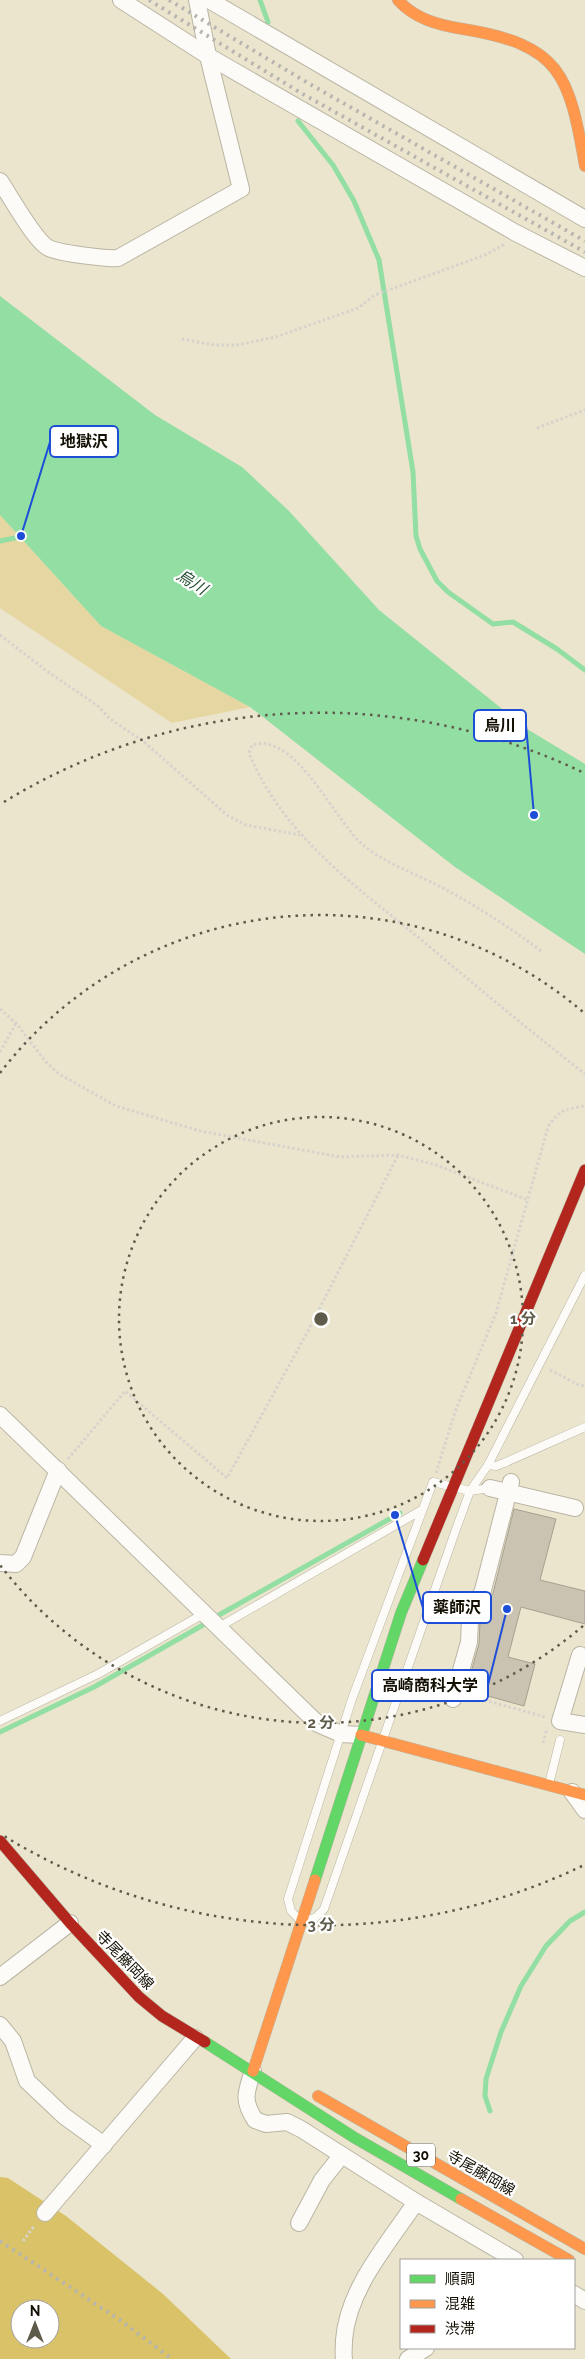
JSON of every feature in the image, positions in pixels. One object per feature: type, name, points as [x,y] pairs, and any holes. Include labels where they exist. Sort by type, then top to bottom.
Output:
[{"type":"street","points":[[121,0],[208,56],[516,233],[585,268]]},
{"type":"street","points":[[0,181],[39,239],[48,248],[106,259],[118,258],[241,189],[208,56],[198,0]]},
{"type":"street","points":[[209,0],[585,219]]},
{"type":"street","points":[[398,0],[412,13],[427,20],[508,38],[532,48],[550,60],[567,85],[585,162]]},
{"type":"street","points":[[513,2259],[341,2156],[302,2129],[287,2122],[266,2124],[254,2120],[247,2107],[246,2094],[300,1920],[401,1614],[585,1170]]},
{"type":"street","points":[[0,1415],[318,1724],[341,1734],[361,1735],[381,1740],[579,1794],[585,1810]]},
{"type":"street","points":[[0,1563],[16,1564],[23,1558],[58,1470]]},
{"type":"street","points":[[490,1488],[509,1487],[575,1508]]},
{"type":"street","points":[[454,1696],[469,1642],[470,1619],[483,1590],[509,1487]]},
{"type":"street","points":[[580,1655],[560,1721],[585,1725]]},
{"type":"street","name":"寺尾藤岡線","points":[[0,1841],[70,1923],[139,1997],[162,2016],[195,2038],[253,2071],[273,2087],[355,2138],[567,2259]]},
{"type":"street","points":[[0,1977],[70,1923]]},
{"type":"street","points":[[0,2025],[13,2041],[27,2081],[64,2116],[104,2146]]},
{"type":"street","points":[[44,2213],[104,2146],[195,2038]]},
{"type":"street","name":"寺尾藤岡線","points":[[253,2071],[300,2087],[585,2249]]},
{"type":"street","points":[[299,2223],[322,2180],[341,2156]]},
{"type":"street","points":[[344,2359],[345,2334],[349,2311],[365,2278],[416,2202]]},
{"type":"street","points":[[408,2359],[424,2349]]},
{"type":"lane","points":[[490,1488],[470,1491],[432,1482],[341,1734],[288,1899],[291,1911],[300,1920],[315,1918],[324,1909],[381,1740],[470,1491],[488,1465],[585,1275]]},
{"type":"lane","points":[[488,1465],[496,1466],[585,1427]]},
{"type":"lane","points":[[219,1627],[420,1511]]},
{"type":"lane","points":[[0,1721],[98,1674],[205,1613]]},
{"type":"lane","points":[[549,1786],[560,1740]]},
{"type":"path","points":[[182,339],[214,345],[252,343],[358,308],[375,296],[392,288],[485,255],[507,242],[516,233]]},
{"type":"path","points":[[537,428],[585,410]]},
{"type":"path","points":[[0,635],[44,669],[98,706],[110,719],[143,741],[227,815],[246,825],[301,835]]},
{"type":"path","points":[[541,951],[508,925],[480,907],[387,860],[363,844],[340,821],[309,776],[296,762],[281,749],[265,743],[252,745],[249,753],[261,778],[278,807],[307,844],[479,990],[585,1074]]},
{"type":"path","points":[[0,1009],[16,1023],[46,1062],[59,1074],[116,1106],[200,1131],[340,1157],[398,1155],[436,1165],[528,1200]]},
{"type":"path","points":[[0,1052],[16,1023]]},
{"type":"path","points":[[432,1482],[456,1412],[496,1313],[548,1127],[557,1114],[570,1108],[585,1106]]},
{"type":"path","points":[[58,1470],[125,1390],[227,1478],[307,1333],[398,1155]]},
{"type":"path","points":[[538,1364],[579,1385],[585,1386]]},
{"type":"path","points":[[454,1696],[560,1721]]},
{"type":"shaded area","points":[[0,515],[101,626],[250,707],[172,723],[0,608]]},
{"type":"shaded area","points":[[0,2177],[8,2178],[66,2216],[163,2294],[231,2359],[0,2359]]},
{"type":"water","name":"烏川","points":[[0,296],[155,415],[242,467],[289,511],[379,610],[527,729],[585,764],[585,954],[455,867],[250,707],[101,626],[0,515]]},
{"type":"building","points":[[514,1509],[556,1519],[540,1580],[585,1591],[585,1624],[521,1607],[508,1657],[535,1664],[524,1706],[466,1690],[479,1644],[480,1621],[493,1593]]},
{"type":"waterway","points":[[260,0],[268,22]]},
{"type":"waterway","points":[[298,121],[333,165],[354,201],[379,260],[413,472],[416,536],[420,549],[437,581],[448,592],[493,624],[513,622],[557,649],[585,670]]},
{"type":"waterway","points":[[0,541],[24,536]]},
{"type":"waterway","points":[[219,1615],[400,1513]]},
{"type":"waterway","points":[[0,1732],[94,1687],[203,1625]]},
{"type":"waterway","points":[[490,2111],[485,2096],[486,2079],[501,2032],[521,1986],[546,1946],[570,1921],[585,1912]]},
{"type":"railway","points":[[149,0],[301,93],[585,252]]},
{"type":"railway","points":[[169,0],[308,83],[585,241]]},
{"type":"railway","points":[[0,2241],[120,2320],[172,2359]]},
{"type":"traffic: fast","points":[[315,1880],[401,1613],[423,1560]]},
{"type":"traffic: fast","points":[[205,2042],[355,2138],[461,2199]]},
{"type":"traffic: slow","points":[[398,0],[412,12],[428,20],[496,36],[521,44],[540,55],[555,69],[565,86],[573,108],[585,166]]},
{"type":"traffic: slow","points":[[361,1735],[585,1795]]},
{"type":"traffic: slow","points":[[253,2071],[315,1880]]},
{"type":"traffic: slow","points":[[318,2096],[585,2249]]},
{"type":"traffic: slow","points":[[461,2199],[567,2259]]},
{"type":"traffic: jam","points":[[423,1560],[585,1170]]},
{"type":"traffic: jam","points":[[0,1841],[70,1923],[139,1997],[162,2016],[205,2042]]},
{"type":"place","name":"地獄沢","points":[[21,536]]},
{"type":"place","name":"烏川","points":[[534,815]]},
{"type":"place","name":"薬師沢","points":[[395,1515]]},
{"type":"place","name":"高崎商科大学","points":[[507,1609]]}]
